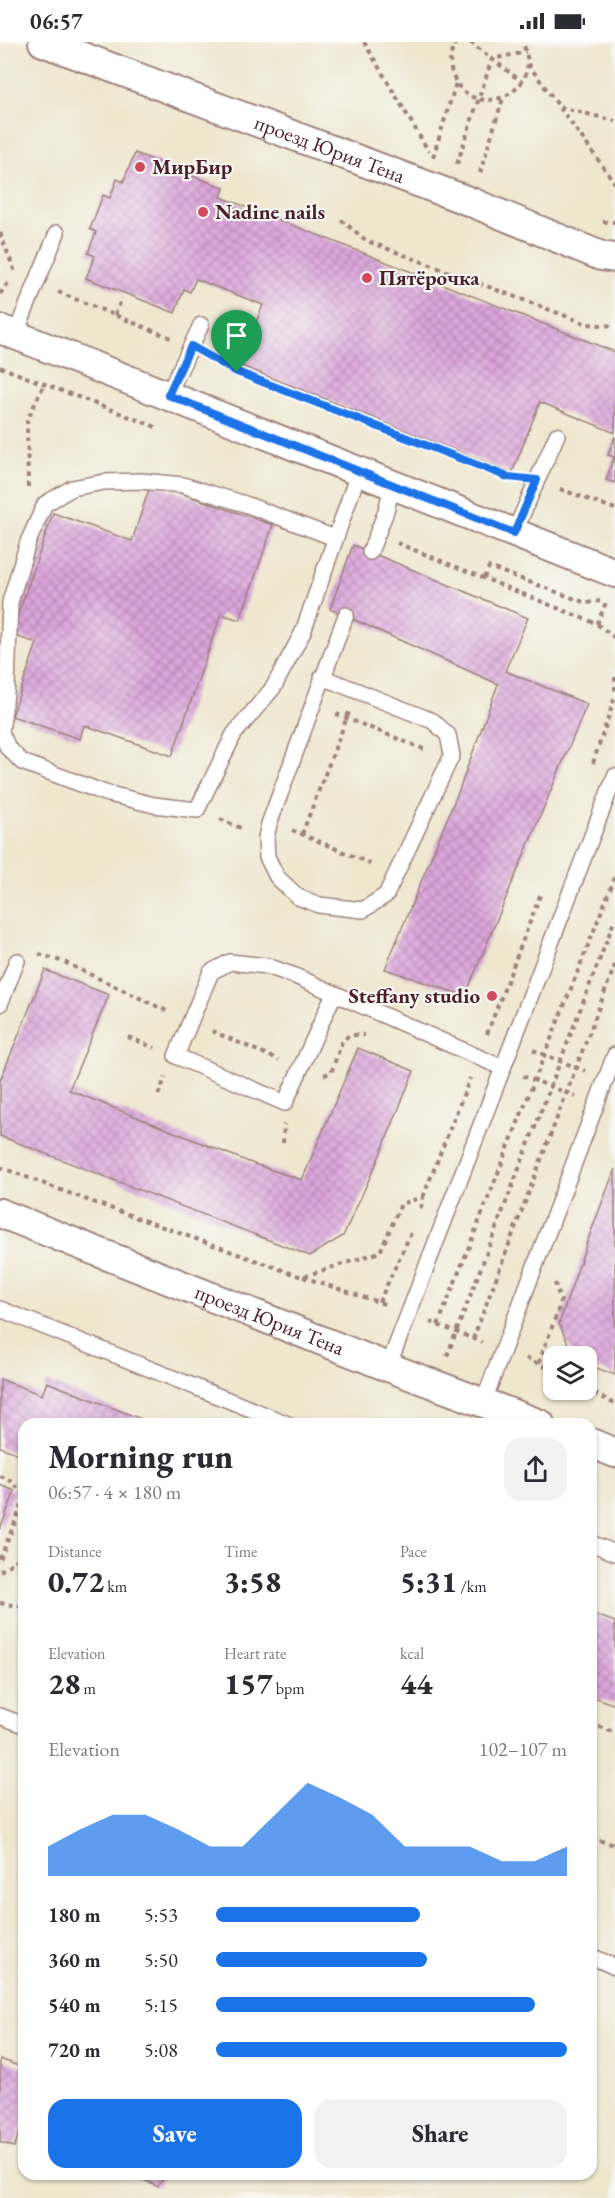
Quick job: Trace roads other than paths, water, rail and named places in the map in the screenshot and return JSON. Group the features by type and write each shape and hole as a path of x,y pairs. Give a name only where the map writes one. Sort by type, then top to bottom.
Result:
{"street":[{"name":"проезд Юрия Тена","path":"43,42 460,198 601,256 615,258"},
{"path":"7,332 615,573"},
{"name":"проезд Юрия Тена","path":"0,1213 388,1367 524,1418"},
{"path":"597,1446 615,1453"}],"lane":[{"path":"7,332 36,283 57,233"},
{"path":"168,395 201,324"},
{"path":"514,533 557,435"},
{"path":"335,538 245,504 193,488 141,481 104,482 72,488 45,504 28,542 10,602 8,686 1,732 8,748 22,762 105,793 154,805 197,810 234,734 273,688 303,632 359,471"},
{"path":"370,552 385,514 393,484"},
{"path":"322,677 433,720 448,735 452,755 404,868 386,896 363,910 319,905 298,897 277,877 267,857 266,838 270,821 322,677 346,615"},
{"path":"388,1367 615,776"},
{"path":"0,1004 17,961"},
{"path":"334,994 285,1103 176,1056 212,972 231,962 267,966 334,994 503,1068"},
{"path":"483,1403 596,1104 610,1081 615,1055"},
{"path":"0,1310 273,1418"},
{"path":"597,1546 615,1553"},
{"path":"0,1716 18,1723"},
{"path":"597,1958 615,1966"}],"place":[{"name":"МирБир","path":"140,167"},
{"name":"Nadine nails","path":"203,212"},
{"name":"Пятёрочка","path":"367,278"},
{"name":"Steffany studio","path":"492,996"}]}
